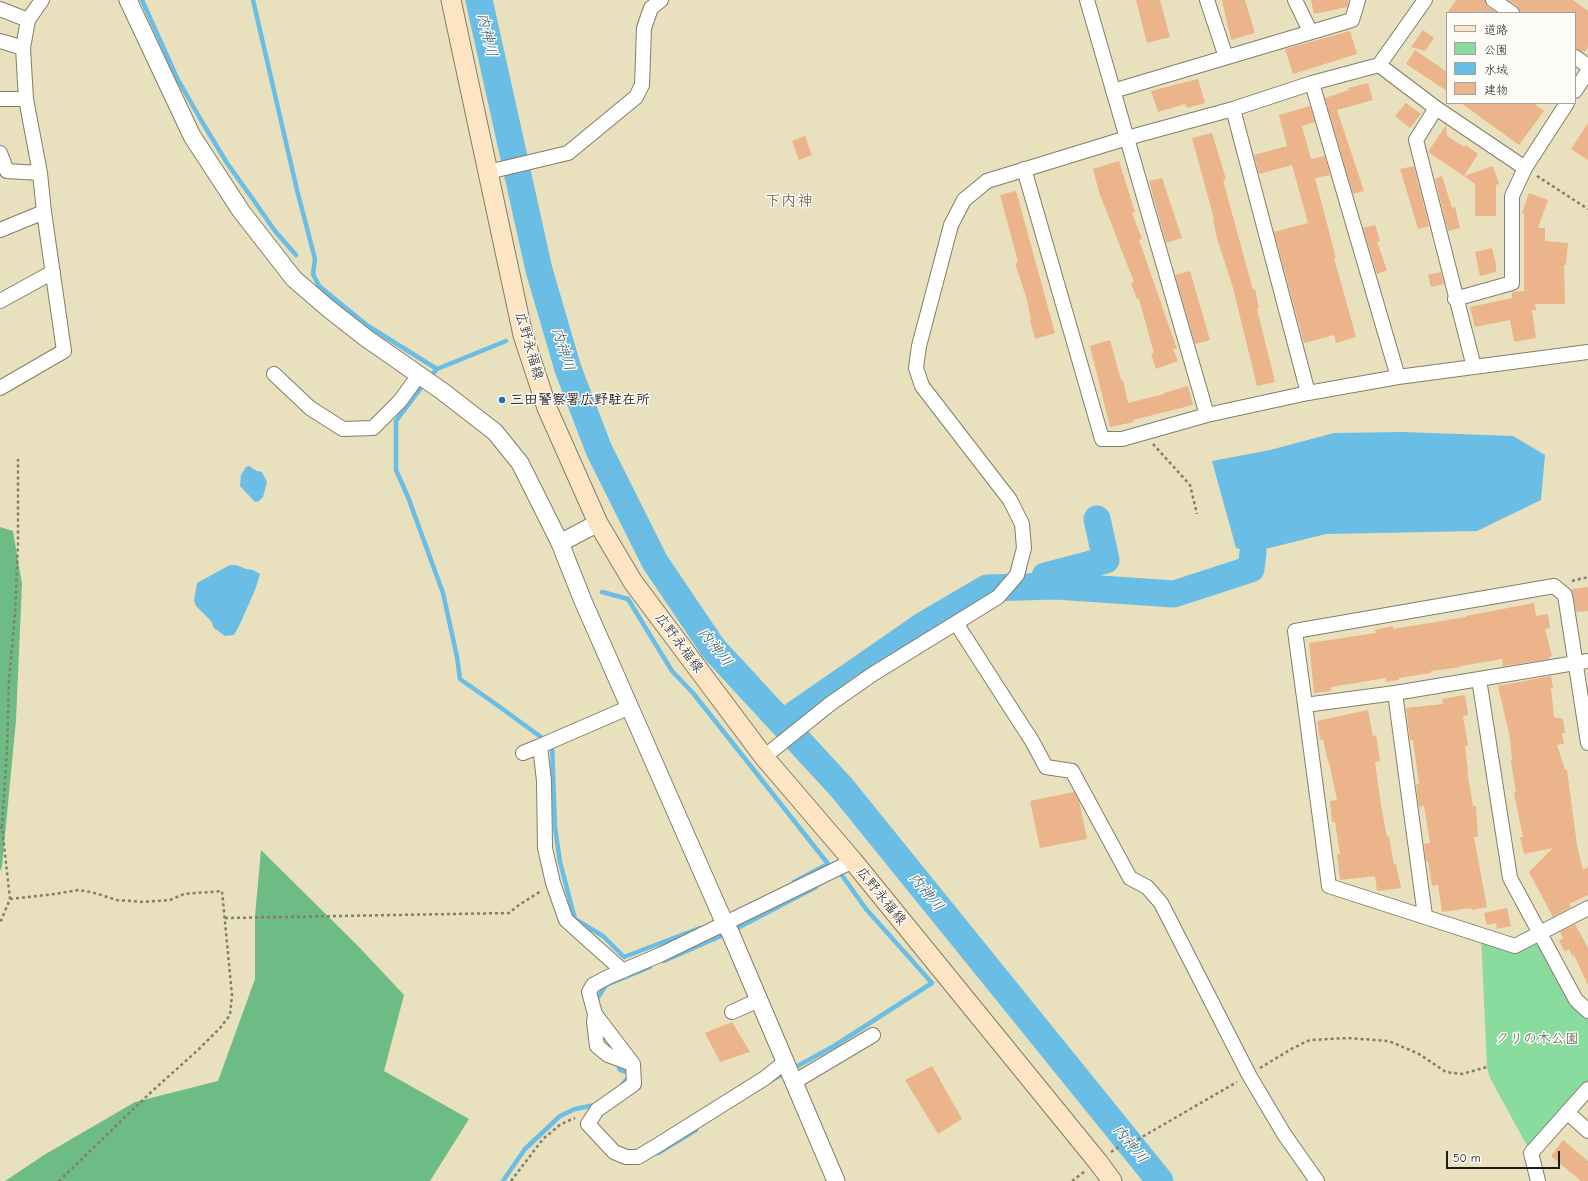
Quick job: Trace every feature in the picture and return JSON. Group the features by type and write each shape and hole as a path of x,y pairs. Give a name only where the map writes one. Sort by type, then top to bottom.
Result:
{"main road":[{"name":"広野永福線","path":"451,0 524,335 547,408 598,523 633,582 853,862 1112,1181"}],"street":[{"path":"0,388 64,351 44,212 40,173 26,98 23,48 28,20 42,0"},
{"path":"128,0 192,136 240,211 294,279 366,338 442,391 495,432 520,463 560,543 630,707 725,924 730,932 836,1181"},
{"path":"488,172 568,153 636,97 642,85 644,28 651,8 660,0"},
{"path":"1087,0 1207,415"},
{"path":"1207,0 1226,57"},
{"path":"1295,0 1310,31"},
{"path":"1346,0 1352,20"},
{"path":"1352,20 1358,0"},
{"path":"769,754 830,704 873,674 998,597 1017,575 1024,548 1022,524 1010,500 922,386 916,368 919,346 951,225 964,200 986,181 1127,138 1233,109 1312,82 1379,65 1425,0"},
{"path":"1493,0 1511,12"},
{"path":"0,9 28,20"},
{"path":"1113,91 1310,31 1352,20"},
{"path":"0,41 23,48"},
{"path":"1576,58 1588,66"},
{"path":"1379,65 1436,108 1525,168"},
{"path":"1576,89 1588,71"},
{"path":"1312,82 1398,377"},
{"path":"0,99 26,98"},
{"path":"1455,299 1512,283 1512,196 1525,168 1566,104"},
{"path":"1436,108 1416,140 1455,299 1474,367"},
{"path":"1233,109 1308,393"},
{"path":"0,153 7,171 40,173"},
{"path":"1024,169 1102,439 1122,439 1207,415 1308,393 1398,377 1588,352"},
{"path":"0,230 44,212"},
{"path":"0,302 53,272"},
{"path":"274,374 310,408 343,429 373,428 400,401 420,375"},
{"path":"560,543 598,523"},
{"path":"1588,743 1582,663 1564,596 1554,586 1295,631 1329,886 1515,946 1588,908"},
{"path":"956,623 1046,767 1072,771 1130,878 1146,887 1161,903 1249,1075 1284,1134 1316,1181"},
{"path":"1305,705 1395,693 1582,663"},
{"path":"1479,679 1510,878 1576,1000 1588,1011"},
{"path":"1395,693 1425,916"},
{"path":"523,753 630,707"},
{"path":"540,746 544,781 545,848 553,883 566,920 623,971"},
{"path":"785,1062 765,1078 638,1157 626,1157 614,1152 588,1124 597,1110 634,1084 633,1064 595,1014 589,992 593,985 725,924 853,862"},
{"path":"732,1012 759,1000"},
{"path":"794,1082 874,1034"},
{"path":"1538,1181 1532,1153 1588,1089"},
{"path":"1567,1112 1588,1131"}],"path":[{"path":"1525,168 1588,209"},
{"path":"1143,433 1190,485 1197,514"},
{"path":"0,923 10,899 1,827 7,751 9,680 18,544 18,459"},
{"path":"225,918 509,913 553,883"},
{"path":"10,899 78,890 91,892 116,900 142,902 170,900 184,894 222,891 232,995 230,1015 220,1028 199,1049 149,1094 59,1181"},
{"path":"1072,1181 1122,1145 1130,1144 1293,1048 1310,1040 1348,1038 1388,1041 1419,1054 1446,1072 1462,1074 1487,1067"},
{"path":"511,1181 543,1139 561,1124 580,1116 588,1124"}],"green space":[{"path":"0,527 13,531 22,584 16,720 2,866 0,871"},
{"path":"261,850 359,947 404,995 384,1071 469,1119 430,1181 5,1181 44,1155 135,1102 218,1081 255,979 255,916"},
{"name":"クリの木公園","path":"1540,933 1588,1011 1588,1089 1531,1153 1490,1078 1487,1067 1481,935 1515,946"}],"water":[{"path":"1403,432 1513,436 1545,455 1541,500 1477,531 1326,534 1253,552 1236,548 1212,461 1270,450 1334,433"},
{"path":"249,466 262,472 267,482 263,497 259,501 255,502 240,486 241,475 246,467"},
{"path":"230,565 236,565 253,570 260,574 255,590 234,635 225,636 214,628 211,621 196,606 194,600 197,583"}],"building":[{"path":"1136,0 1160,0 1170,37 1147,43"},
{"path":"1222,0 1245,0 1255,33 1231,40"},
{"path":"1311,0 1349,0 1347,7 1314,14"},
{"path":"1456,0 1485,0 1488,7 1496,12 1448,12"},
{"path":"1508,0 1573,0 1588,11 1588,47 1584,53 1576,49 1576,12 1520,12 1517,6"},
{"path":"1423,30 1434,38 1425,51 1411,47"},
{"path":"1350,31 1357,54 1293,74 1285,49"},
{"path":"1415,50 1446,71 1446,90 1406,64"},
{"path":"1198,79 1205,103 1187,108 1185,104 1158,112 1151,91"},
{"path":"1368,83 1373,100 1337,110 1364,191 1353,194 1325,98 1349,90 1348,88"},
{"path":"1406,103 1421,114 1410,128 1395,116"},
{"path":"1462,104 1534,104 1544,111 1519,145"},
{"path":"1310,106 1315,122 1302,126 1311,159 1325,156 1330,175 1315,178 1336,258 1334,258 1356,337 1336,343 1334,335 1304,343 1274,232 1308,223 1292,165 1259,174 1254,155 1287,146 1279,115"},
{"path":"1588,123 1588,160 1571,149"},
{"path":"1446,125 1447,136 1464,147 1466,145 1478,154 1464,176 1428,152"},
{"path":"1212,133 1226,179 1223,180 1253,290 1255,289 1259,308 1257,309 1275,382 1257,386 1233,288 1217,238 1214,219 1192,138"},
{"path":"805,136 812,155 799,160 792,141"},
{"path":"1119,161 1135,212 1132,213 1142,239 1139,240 1177,349 1173,349 1178,361 1156,369 1151,354 1154,353 1139,299 1137,299 1131,283 1134,282 1099,192 1093,169"},
{"path":"1414,166 1429,226 1418,229 1400,169"},
{"path":"1493,166 1499,184 1496,185 1496,216 1475,216 1475,184 1464,176"},
{"path":"1442,176 1452,208 1455,207 1460,228 1448,231 1435,179"},
{"path":"1162,178 1182,238 1166,243 1149,181"},
{"path":"1016,191 1055,333 1035,339 1027,300 1015,263 1018,262 1000,195"},
{"path":"1529,193 1548,200 1538,228 1545,228 1545,241 1568,243 1566,265 1564,265 1565,304 1535,304 1536,310 1532,310 1536,338 1514,342 1510,320 1475,327 1470,307 1512,298 1512,292 1524,291 1524,214 1522,213"},
{"path":"1375,225 1380,241 1377,242 1387,270 1377,274 1363,228"},
{"path":"1492,248 1496,264 1496,272 1480,276 1475,252"},
{"path":"1190,271 1210,340 1195,344 1175,275"},
{"path":"1441,272 1444,284 1431,287 1428,275"},
{"path":"1110,340 1121,380 1123,380 1128,403 1188,386 1193,405 1133,420 1134,422 1110,427 1090,346"},
{"path":"1588,587 1588,611 1576,612 1572,589"},
{"path":"1534,603 1536,616 1548,614 1550,628 1545,629 1552,656 1549,657 1550,659 1503,666 1502,659 1431,671 1431,673 1399,678 1399,680 1386,682 1386,678 1331,687 1331,691 1314,693 1309,643 1376,633 1375,630 1393,626 1393,629 1466,617"},
{"path":"1551,676 1554,717 1563,719 1565,733 1562,733 1564,744 1557,745 1565,770 1567,770 1577,845 1583,870 1588,867 1588,895 1569,904 1571,907 1553,917 1529,872 1553,848 1524,854 1520,837 1523,837 1514,793 1516,792 1511,761 1510,738 1498,686"},
{"path":"1465,695 1468,715 1463,716 1468,745 1465,746 1467,771 1473,806 1476,806 1478,837 1474,837 1487,907 1472,910 1471,908 1442,912 1438,885 1432,886 1428,861 1426,861 1424,844 1430,843 1424,806 1419,807 1416,784 1419,784 1413,740 1410,740 1406,708 1443,704 1442,699"},
{"path":"1368,710 1373,736 1376,735 1380,761 1375,762 1381,805 1387,837 1389,836 1394,865 1396,864 1401,888 1377,891 1375,876 1340,880 1337,854 1340,854 1335,822 1332,822 1330,801 1337,800 1323,739 1320,740 1317,721"},
{"path":"1074,792 1079,801 1087,839 1040,848 1030,801"},
{"path":"1507,908 1511,926 1497,929 1496,923 1487,925 1484,913"},
{"path":"1575,924 1588,948 1588,985 1574,955 1572,956 1569,949 1565,952 1559,941 1563,938 1560,932"},
{"path":"732,1022 750,1052 720,1062 705,1033"},
{"path":"932,1066 962,1119 938,1134 905,1080"},
{"path":"1563,1140 1588,1161 1588,1181 1581,1181 1551,1156"}],"waterway":[{"path":"142,0 177,78 201,120 227,163 275,231 296,255"},
{"path":"253,0 297,190 315,259 313,274 319,286 368,326 437,369"},
{"name":"内神川","path":"479,0 539,270 568,369 599,450 655,562 713,648 842,788 1160,1181"},
{"path":"429,378 437,369 506,341"},
{"path":"424,384 396,421 396,470 408,497 443,593 457,657 460,679 552,745 555,827 560,862 575,919 603,936 624,957 700,928"},
{"path":"1043,583 1045,576 1106,560 1097,519"},
{"path":"782,723 922,626 987,588 1056,586 1174,594 1251,569 1253,552"},
{"path":"602,592 628,599 672,671 693,693 829,865"},
{"path":"794,882 828,864"},
{"path":"772,1080 834,1046 932,983 866,909 841,874 837,871"},
{"path":"664,961 730,932 816,887"},
{"path":"597,1003 597,999 606,985 650,967"},
{"path":"617,1062 620,1070 631,1074 622,1085"},
{"path":"503,1181 525,1149 560,1116 575,1109 595,1105"},
{"path":"658,1153 696,1130"}],"place":[{"name":"三田警察署広野駐在所","path":"502,400"}],"district":[{"name":"下内神","path":"789,201"}]}
